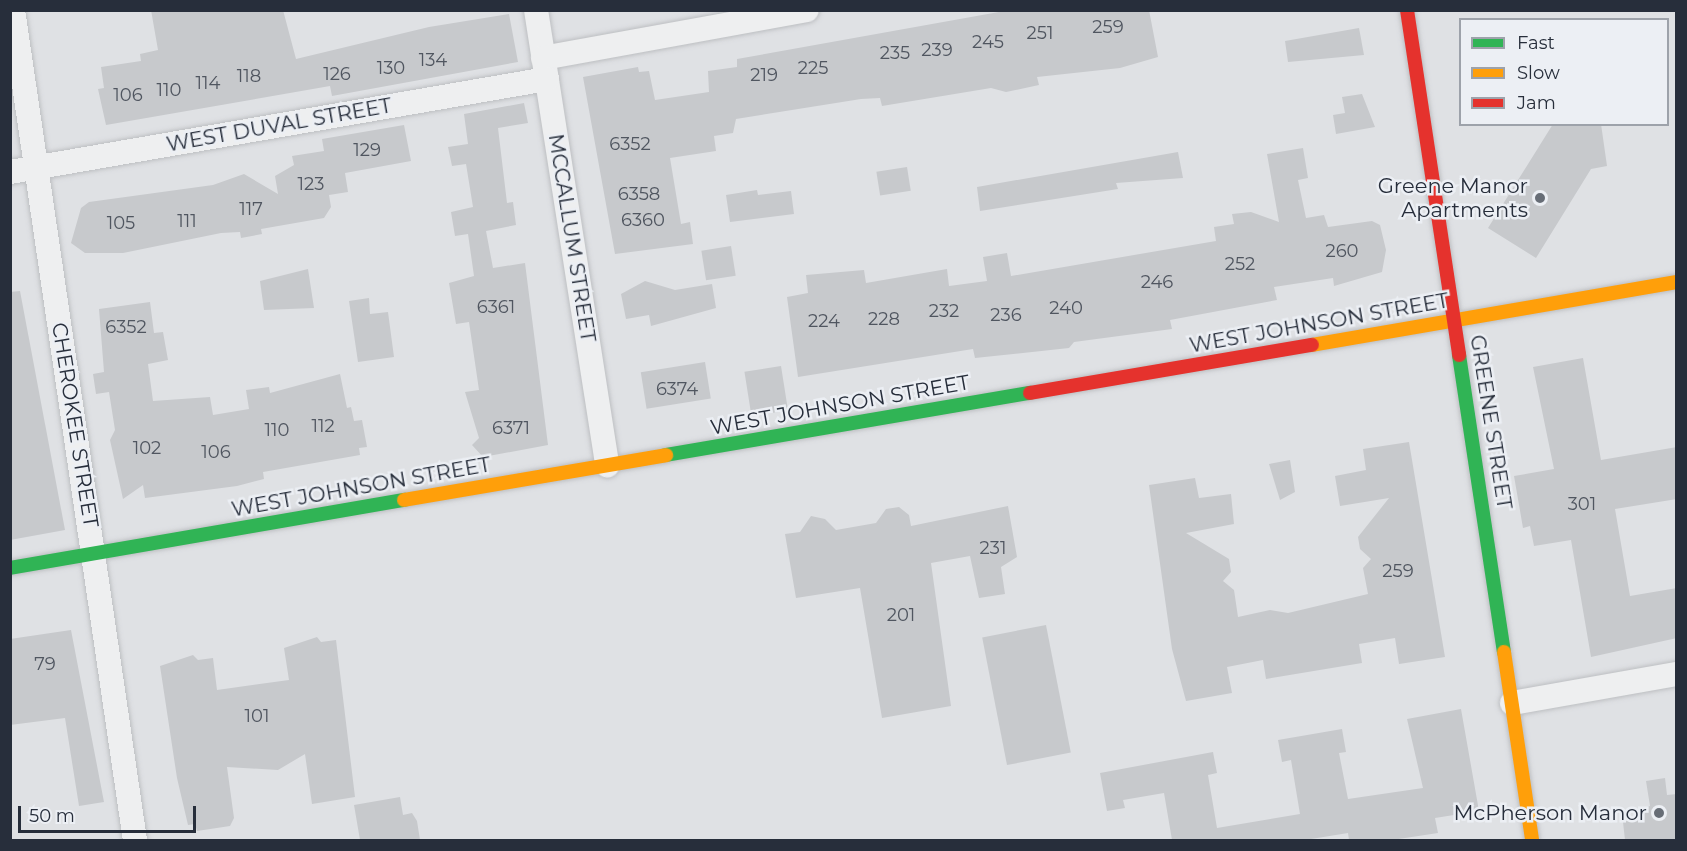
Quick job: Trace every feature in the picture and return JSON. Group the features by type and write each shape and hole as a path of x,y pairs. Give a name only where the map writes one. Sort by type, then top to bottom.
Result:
{"street":[{"name":"CHEROKEE STREET","path":"13,10 135,840"},
{"name":"MCCALLUM STREET","path":"536,10 607,465"},
{"name":"WEST DUVAL STREET","path":"10,172 545,68 780,13 807,10"},
{"name":"GREENE STREET","path":"1407,10 1532,840"},
{"name":"WEST JOHNSON STREET","path":"10,568 1677,282"},
{"path":"1512,703 1677,674"}],"building":[{"path":"151,10 283,10 296,59 429,27 509,14 518,62 332,96 330,86 106,125 98,89 104,88 101,67 141,61 140,54 158,50"},
{"path":"1010,10 1149,10 1158,57 1120,68 1037,77 1039,85 1006,92 991,88 882,106 880,98 861,99 736,119 733,133 714,136 716,151 670,158 681,224 690,222 693,244 615,254 583,77 638,67 639,72 649,71 655,100 709,92 708,71 737,67 737,59"},
{"path":"1359,28 1364,55 1288,62 1285,41"},
{"path":"1362,94 1375,127 1336,134 1333,115 1345,113 1342,97"},
{"path":"524,103 528,123 498,128 507,203 513,202 516,225 486,231 493,268 525,263 548,445 483,457 472,445 479,438 465,392 479,390 469,322 456,324 449,283 474,276 468,234 455,236 451,212 473,207 466,164 452,166 448,147 468,144 464,114"},
{"path":"404,125 411,161 345,173 348,192 329,195 331,207 324,218 261,229 262,234 241,238 240,232 221,233 123,253 85,253 71,243 81,208 89,202 213,185 244,174 278,194 275,176 294,165 292,156 324,151 322,139"},
{"name":"Greene Manor Apartments","path":"1552,126 1601,126 1607,166 1591,169 1536,258 1488,228"},
{"path":"1303,148 1308,178 1298,180 1306,218 1324,215 1328,227 1372,221 1380,225 1386,250 1382,272 1334,286 1333,278 1274,287 1277,300 1170,320 1172,329 1074,342 1069,348 975,358 973,349 798,377 787,297 808,293 806,275 864,270 866,283 947,269 949,286 987,281 983,257 1007,253 1011,276 1216,241 1214,227 1234,224 1232,214 1251,212 1279,222 1267,154"},
{"path":"1178,152 1183,178 1116,183 1118,189 980,211 977,187"},
{"path":"907,167 911,191 880,196 876,172"},
{"path":"757,190 758,195 791,191 794,214 730,222 726,195"},
{"path":"731,246 736,276 706,280 701,251"},
{"path":"308,269 314,308 264,310 260,281"},
{"path":"645,281 675,290 712,284 716,308 651,326 649,315 626,319 621,294"},
{"path":"20,291 65,530 10,540 10,292"},
{"path":"369,298 370,314 388,312 394,357 358,362 349,301"},
{"path":"150,302 154,333 163,332 168,360 148,364 153,401 210,397 213,415 249,409 246,390 269,387 270,393 340,374 347,408 351,407 354,421 362,420 367,447 359,448 360,455 263,472 264,479 237,486 145,498 143,485 123,499 110,440 115,430 109,392 96,394 93,374 104,372 99,309"},
{"path":"1583,358 1601,460 1677,447 1677,499 1615,509 1630,596 1677,588 1677,638 1591,657 1571,540 1534,546 1530,526 1523,528 1514,476 1554,469 1533,367"},
{"path":"705,362 711,399 647,409 641,372"},
{"path":"781,366 788,410 751,416 744,372"},
{"path":"1409,442 1445,657 1399,664 1395,638 1359,644 1362,663 1266,679 1263,660 1227,667 1232,693 1186,701 1172,649 1149,485 1195,478 1199,498 1231,494 1234,524 1186,533 1229,559 1231,572 1223,581 1234,590 1238,617 1270,610 1288,613 1368,594 1363,568 1371,559 1360,549 1358,537 1389,498 1340,506 1335,476 1366,470 1363,449"},
{"path":"1290,460 1295,492 1280,500 1269,464"},
{"path":"1008,506 1017,557 1001,567 1005,594 979,598 970,556 931,563 951,706 882,718 860,588 796,598 785,534 800,532 811,516 825,519 836,530 876,523 886,509 899,507 909,515 911,526"},
{"path":"1046,625 1071,753 1007,765 982,637"},
{"path":"71,630 104,802 79,806 65,718 10,725 10,639"},
{"path":"317,637 321,642 336,640 355,797 312,804 305,754 278,770 227,767 234,818 230,826 197,831 195,824 188,825 177,778 160,666 193,655 198,660 213,658 217,690 289,680 284,648"},
{"path":"1461,709 1479,811 1435,818 1438,833 1392,840 1349,840 1348,833 1305,840 1172,840 1164,793 1123,800 1125,808 1107,811 1100,773 1213,752 1217,773 1208,775 1217,828 1300,814 1291,760 1282,762 1278,740 1342,729 1346,752 1339,753 1348,799 1423,788 1407,719"},
{"name":"McPherson Manor","path":"1665,778 1667,795 1677,794 1677,840 1625,840 1623,822 1643,817 1641,809 1650,806 1646,781"},
{"path":"400,797 403,815 412,813 417,821 420,840 360,840 354,805"}],"traffic: fast":[{"path":"1459,355 1504,652"},
{"path":"666,455 1030,393"},
{"path":"10,568 404,500"}],"traffic: slow":[{"path":"1312,345 1676,282"},
{"path":"404,500 666,455"},
{"path":"1504,652 1532,840"}],"traffic: jam":[{"path":"1407,10 1459,355"},
{"path":"1030,393 1312,345"}],"place":[{"name":"Greene Manor Apartments","path":"1540,198"},
{"name":"McPherson Manor","path":"1659,813"}]}
